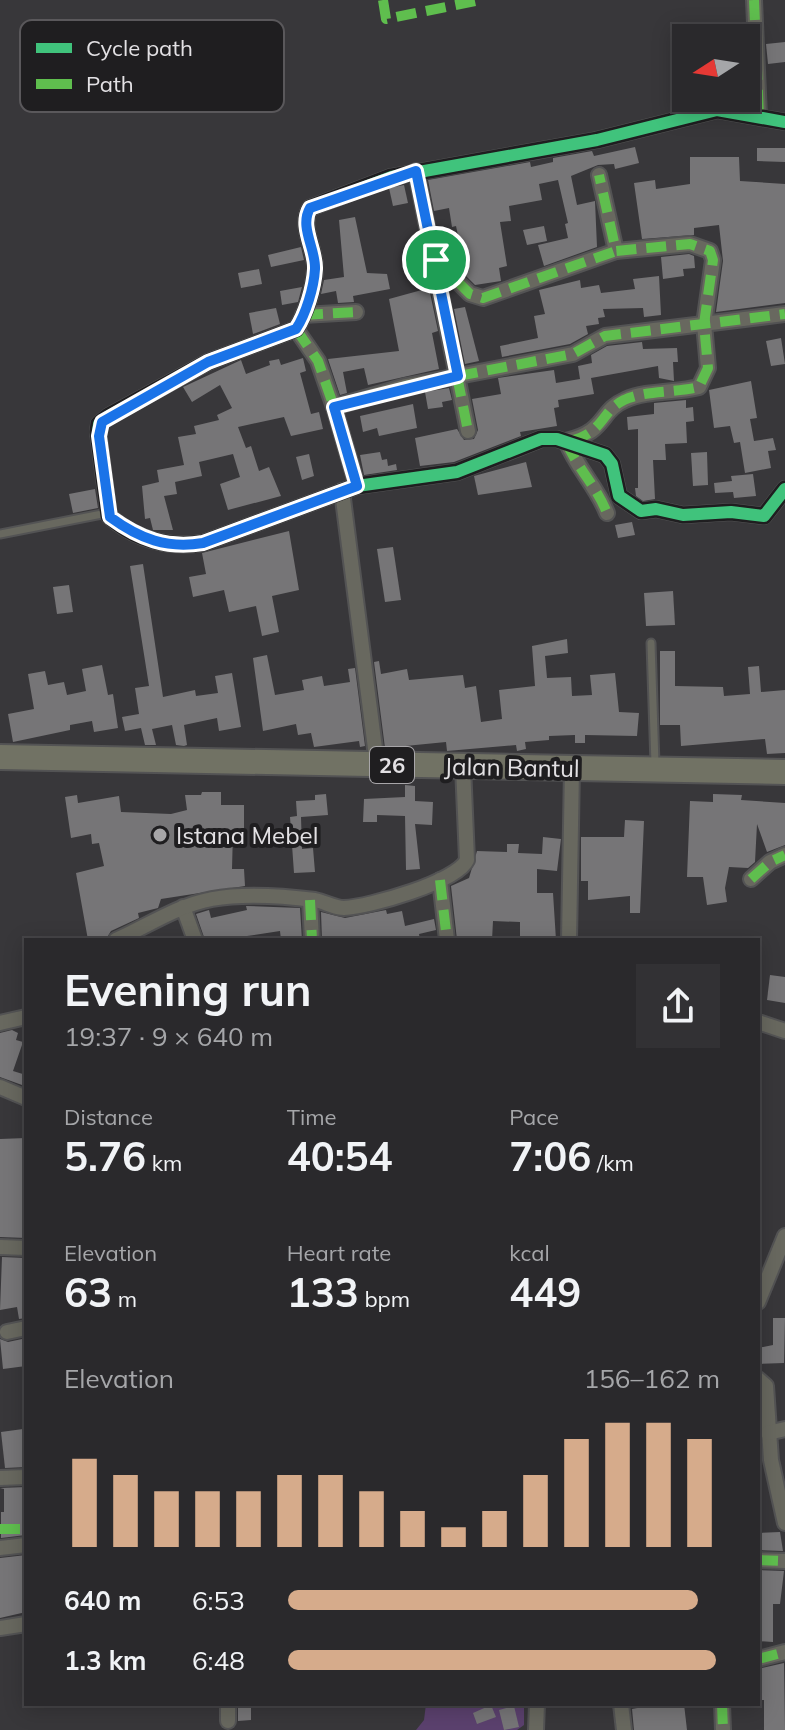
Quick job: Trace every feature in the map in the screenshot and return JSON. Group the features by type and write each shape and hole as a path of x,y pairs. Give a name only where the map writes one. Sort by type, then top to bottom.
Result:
{"main road":[{"name":"Jalan Bantul","path":"0,757 463,766 572,775 656,770 785,772"}],"street":[{"path":"754,0 759,116"},
{"path":"357,486 321,368 300,322 315,268 307,230 306,214 310,208 416,171 597,140 717,110 785,122"},
{"path":"416,171 468,431"},
{"path":"599,175 616,251"},
{"path":"436,260 470,294 483,298 616,251 683,244 707,247 713,260 704,324 708,368 699,387 628,398 616,405 599,427 582,438 566,441"},
{"path":"356,312 300,322 208,362 102,422 98,432 107,513 156,544 179,547 203,543 357,486 457,472 528,442 549,438 566,441 607,457 619,496 641,511 764,516 785,489"},
{"path":"334,407 458,376 573,354 605,336 785,314"},
{"path":"566,441 577,467 602,499 607,513"},
{"path":"342,491 377,764"},
{"path":"120,938 183,907 241,897 310,900 346,908 395,897 440,880 461,869 467,860 463,766"},
{"path":"569,938 572,775"},
{"path":"751,879 770,862 785,855"},
{"path":"440,880 447,938"},
{"path":"310,900 312,938"},
{"path":"183,907 194,938"},
{"path":"0,1023 24,1017"},
{"path":"760,1023 785,1031"},
{"path":"0,1087 24,1097"},
{"path":"760,1297 785,1236"},
{"path":"0,1247 24,1248"},
{"path":"7,1332 24,1328"},
{"path":"760,1381 766,1386 768,1433 785,1523"},
{"path":"768,1433 785,1429"},
{"path":"0,1478 24,1477"},
{"path":"0,1548 24,1545"},
{"path":"760,1560 785,1561"},
{"path":"0,1628 24,1624"},
{"path":"760,1658 785,1652"},
{"path":"228,1706 228,1721"},
{"path":"536,1730 537,1706"},
{"path":"621,1706 624,1730"},
{"path":"722,1706 723,1730"}],"lane":[{"path":"0,534 107,513"},
{"path":"651,643 656,770"}],"shaded area":[{"path":"426,1706 524,1706 524,1725 517,1730 416,1730 424,1720"}],"building":[{"path":"785,42 785,62 768,64 766,44"},
{"path":"635,147 639,163 615,169 614,164 598,165 571,176 577,205 595,201 597,247 544,266 538,245 568,238 565,224 568,223 558,180 539,184 542,200 509,206 511,221 500,222 507,266 499,268 501,281 475,285 457,267 456,260 463,259 456,226 452,227 449,208 434,211 428,180 530,162 531,167 553,162 553,158 592,151 594,156"},
{"path":"757,148 785,148 785,162 757,161"},
{"path":"690,157 739,157 740,181 785,184 785,303 716,312 723,261 719,225 694,228 694,235 642,239 634,183 655,180 656,189 690,184"},
{"path":"404,185 408,203 393,206 389,188"},
{"path":"355,217 367,273 387,274 390,289 353,296 354,302 338,303 336,291 321,294 324,280 344,277 339,220"},
{"path":"544,226 547,241 527,245 523,230"},
{"path":"301,247 304,260 271,267 268,255"},
{"path":"694,256 695,268 683,269 684,276 663,279 661,257"},
{"path":"259,269 262,284 241,288 238,273"},
{"path":"659,276 661,315 644,317 643,308 603,309 605,317 598,318 599,324 586,326 588,334 570,344 502,357 500,346 538,338 534,316 545,314 539,290 580,280 581,288 599,285 601,293 635,289 633,279"},
{"path":"302,287 298,302 282,305 280,291"},
{"path":"429,288 438,331 432,333 439,369 368,385 364,368 343,372 347,393 340,395 328,359 399,351 389,299"},
{"path":"465,307 479,361 465,364 454,309"},
{"path":"276,308 280,324 253,334 249,313"},
{"path":"781,338 785,364 771,366 766,341"},
{"path":"642,342 643,349 677,348 678,362 673,362 674,381 659,378 658,366 591,378 594,394 558,400 559,407 554,408 557,426 520,432 521,436 454,462 420,466 415,438 457,429 464,440 474,439 478,430 472,399 501,394 498,378 554,370 556,383 580,379 578,366 592,363 591,355 607,346"},
{"path":"303,358 306,371 300,373 311,414 319,412 323,429 291,436 284,417 238,427 246,448 251,446 259,471 269,467 281,496 228,510 220,484 240,477 233,454 199,462 202,476 175,482 177,494 164,496 173,530 153,530 150,518 145,519 142,486 159,482 157,470 184,465 178,437 196,434 194,426 219,420 217,415 232,408 220,385 192,402 183,387 241,360 246,374 270,365 269,361 279,359 281,365"},
{"path":"751,381 757,418 750,419 754,441 773,438 776,450 768,451 771,468 745,473 740,442 734,443 730,426 714,428 709,390"},
{"path":"449,388 452,400 442,402 443,407 428,409 425,392"},
{"path":"686,400 686,408 693,407 694,421 686,422 687,443 665,444 666,460 653,460 655,499 643,501 636,496 635,488 638,488 638,429 628,430 627,417 654,414 654,403"},
{"path":"413,404 417,428 379,436 377,428 363,432 360,416"},
{"path":"380,452 382,460 387,459 388,466 396,464 397,470 364,475 360,455"},
{"path":"707,452 708,485 693,486 691,453"},
{"path":"309,454 314,476 302,480 296,457"},
{"path":"526,462 532,487 478,495 474,476"},
{"path":"753,474 756,496 734,498 733,492 715,493 714,483 732,481 731,476"},
{"path":"95,489 98,508 73,513 69,494"},
{"path":"632,522 635,535 618,538 615,525"},
{"path":"289,531 299,590 272,596 279,632 262,636 256,606 229,612 224,590 193,597 189,577 206,574 202,553"},
{"path":"393,547 401,600 385,602 377,549"},
{"path":"143,564 163,697 195,690 196,696 218,693 215,676 232,673 241,727 219,731 217,718 184,725 187,745 184,746 176,745 172,725 152,729 156,745 145,745 141,728 125,731 122,717 139,714 135,688 149,686 130,566"},
{"path":"69,585 73,612 57,614 53,587"},
{"path":"673,591 675,625 646,626 644,593"},
{"path":"567,639 568,653 545,656 547,678 571,677 572,696 592,695 590,675 615,673 619,712 639,713 637,736 585,735 585,743 575,743 575,735 549,736 549,740 525,742 526,749 517,751 516,745 447,751 446,742 385,748 374,662 379,661 381,674 407,669 409,680 463,675 465,688 476,686 481,722 502,719 499,690 535,686 532,646"},
{"path":"660,651 675,651 675,686 723,687 724,696 750,694 748,667 759,666 761,692 785,690 785,753 767,754 765,739 681,746 680,725 660,725"},
{"path":"267,655 275,695 304,690 302,680 322,676 324,686 350,682 348,669 355,668 365,746 360,747 359,741 314,747 311,733 298,735 296,724 263,731 253,658"},
{"path":"102,665 108,695 113,694 118,728 94,732 92,721 70,725 70,730 13,742 8,714 34,709 28,674 45,671 48,685 64,682 67,695 86,691 82,669"},
{"path":"405,785 415,786 415,801 433,802 432,825 415,824 420,869 406,870 405,816 377,815 377,822 363,822 364,799 405,797"},
{"path":"202,792 221,792 221,805 244,805 244,831 233,831 232,869 244,869 245,886 161,899 158,908 138,913 139,918 111,931 107,938 88,938 76,873 104,866 99,843 92,844 91,834 71,838 65,797 77,795 78,803 119,796 121,812 171,814 187,810 185,795 201,795"},
{"path":"326,794 328,815 301,817 302,849 313,848 315,872 294,873 290,817 297,816 296,801 315,800 315,795"},
{"path":"713,794 742,795 741,800 785,803 785,845 767,852 757,824 755,862 748,868 729,867 725,888 727,902 707,905 703,877 687,877 690,801 713,802"},
{"path":"625,820 644,821 640,913 630,913 630,896 588,900 588,881 581,881 581,837 624,837"},
{"path":"543,837 561,839 557,871 537,869 537,893 553,893 556,938 520,938 520,922 493,921 492,938 457,938 451,886 469,878 477,851 507,852 507,844 519,844 518,853 542,854"},
{"path":"246,906 300,908 302,938 281,938 280,931 248,938 204,938 196,914 209,910 211,918 247,910"},
{"path":"386,910 387,914 402,911 405,926 434,919 436,930 419,934 420,938 322,938 321,912 345,918"},
{"path":"770,975 785,977 785,1003 767,1000"},
{"path":"12,1030 18,1033 16,1040 23,1042 13,1071 24,1074 22,1085 0,1077 0,1033"},
{"path":"24,1138 24,1238 0,1237 0,1139"},
{"path":"2,1257 24,1258 24,1318 19,1319 17,1307 0,1310"},
{"path":"773,1318 785,1318 784,1363 760,1364 760,1348 773,1345"},
{"path":"0,1339 8,1342 22,1339 24,1366 3,1369"},
{"path":"23,1429 24,1467 5,1468 1,1432"},
{"path":"24,1487 24,1535 1,1538 4,1489 0,1488"},
{"path":"780,1532 783,1551 760,1550 760,1533"},
{"path":"24,1555 24,1612 0,1618 0,1558"},
{"path":"760,1570 784,1571 780,1604 773,1604 773,1642 760,1641"},
{"path":"784,1663 785,1730 764,1730 760,1669"},
{"path":"238,1706 251,1706 251,1720 238,1721"},
{"path":"491,1706 496,1717 477,1724 473,1713"},
{"path":"514,1706 519,1727 504,1730 499,1710"},
{"path":"684,1706 687,1730 634,1730 632,1709"}],"marked path":[{"path":"383,0 386,19 481,0"},
{"path":"754,0 759,116"},
{"path":"416,171 468,431"},
{"path":"570,441 590,432 624,400 699,387 708,368 704,324 713,260 710,251 690,244 616,251 599,175"},
{"path":"436,260 470,294 483,298 616,251"},
{"path":"303,315 356,312"},
{"path":"357,486 334,407 406,386 573,354 605,336 785,314"},
{"path":"296,329 318,361 334,407"},
{"path":"566,441 607,513"},
{"path":"751,879 770,862 785,855"},
{"path":"440,880 447,938"},
{"path":"310,900 312,938"},
{"path":"0,1529 24,1529"},
{"path":"760,1560 785,1561"},
{"path":"760,1658 785,1652"},
{"path":"722,1706 723,1730"}],"cycle path":[{"path":"785,122 717,110 597,140 391,177 310,208 306,223 315,261 314,276 306,308 296,329 208,362 109,416 99,424 98,432 109,516 141,536 177,544 203,543 357,486 457,472 541,439 557,439 605,455 612,464 619,496 641,511 656,509 683,515 731,512 764,516 785,489"}],"place":[{"name":"Istana Mebel","path":"160,835"}],"route":[{"path":"416,171 436,260 458,376 406,386 334,407 357,486 203,543 179,547 156,544 109,516 99,424 208,362 296,329 303,315 315,268 307,230 306,214 310,208 391,177 416,171"}]}
